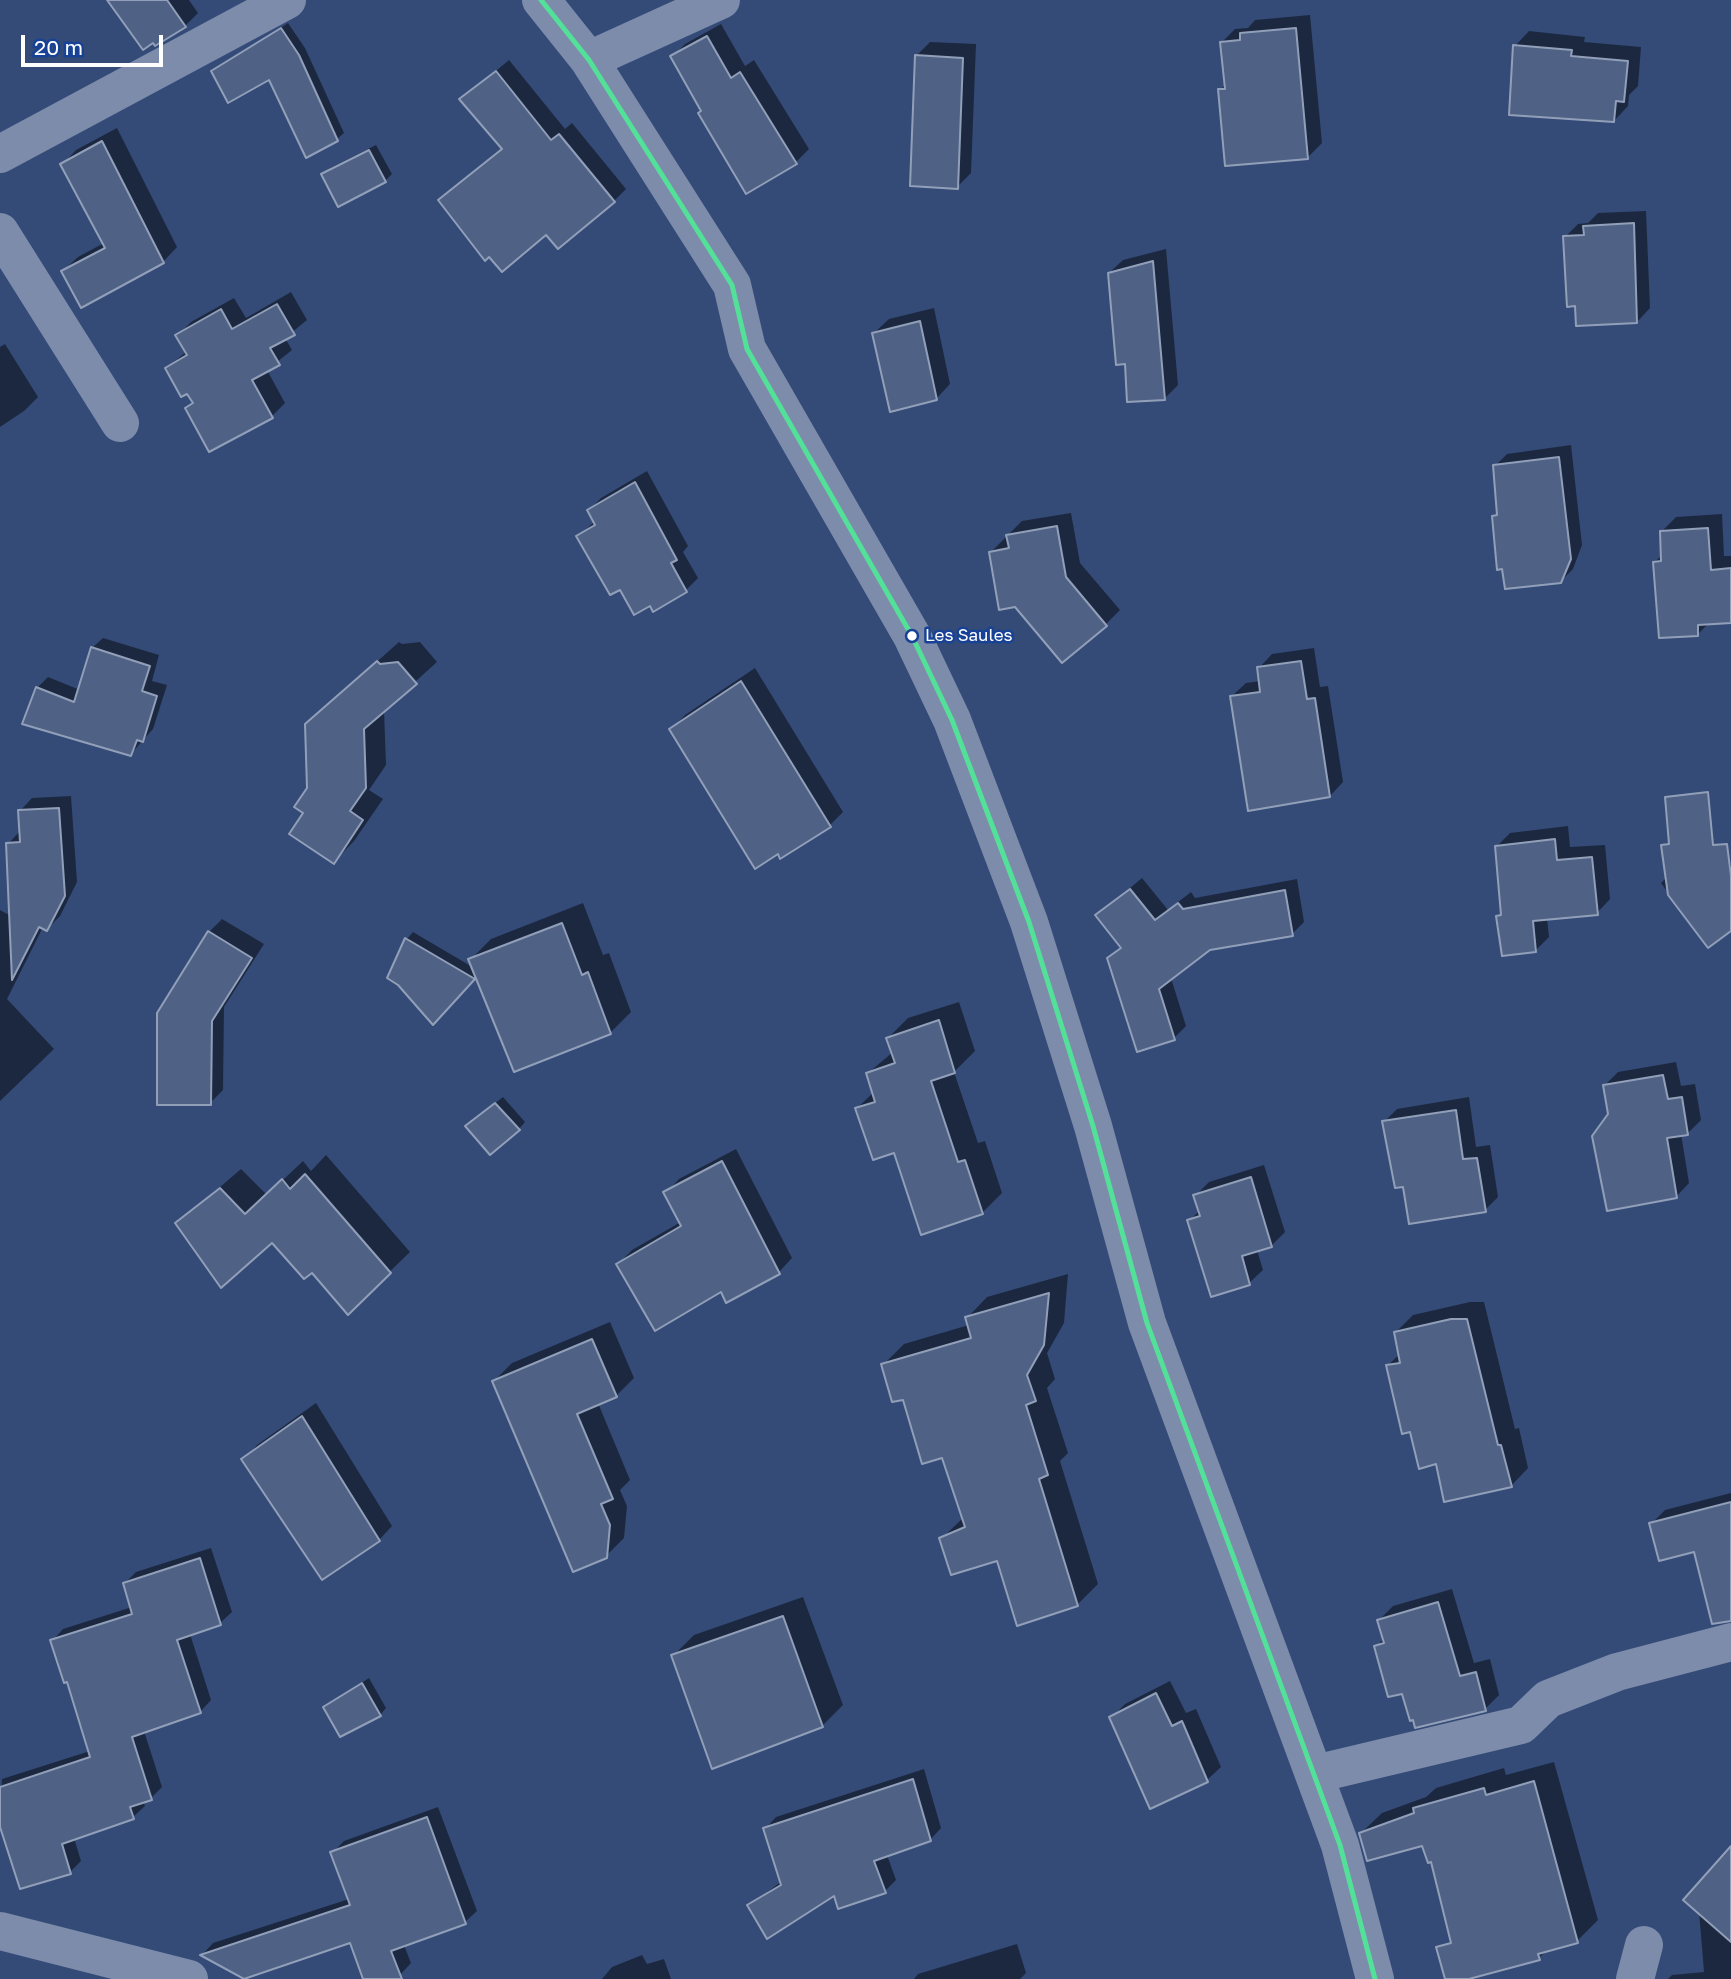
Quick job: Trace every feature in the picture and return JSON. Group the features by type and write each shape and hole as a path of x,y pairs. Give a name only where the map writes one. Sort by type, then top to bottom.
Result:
{"street":[{"path":"0,154 287,0"},
{"path":"541,0 589,60 732,285 747,349 912,636 951,720 1029,922 1093,1126 1147,1323 1340,1845 1375,1979"},
{"path":"589,60 721,0"},
{"path":"0,232 120,423"},
{"path":"1315,1774 1521,1725 1548,1699 1617,1672 1731,1642"},
{"path":"0,1931 189,1979"}],"building":[{"path":"107,0 167,0 186,27 155,46 153,43 143,50"},
{"path":"281,28 299,55 338,141 306,158 269,80 228,103 211,71"},
{"path":"1296,28 1308,159 1225,166 1218,89 1225,89 1220,42 1240,40 1240,33"},
{"path":"707,36 731,78 740,72 797,164 746,194 698,113 701,111 670,56"},
{"path":"1513,45 1572,50 1571,56 1628,61 1624,102 1616,101 1614,122 1509,115"},
{"path":"915,55 963,58 958,189 910,186"},
{"path":"496,71 551,140 559,134 615,202 558,249 546,235 502,272 489,257 485,261 438,200 502,149 459,99"},
{"path":"102,141 164,263 81,308 61,271 105,248 60,164"},
{"path":"369,150 386,182 338,207 321,174"},
{"path":"1634,223 1637,323 1576,326 1575,306 1567,307 1563,236 1584,235 1583,226"},
{"path":"1153,261 1165,400 1127,402 1125,364 1116,365 1108,273"},
{"path":"277,304 295,335 270,348 280,365 252,380 273,418 209,452 185,408 193,403 187,394 181,397 165,368 187,355 175,335 221,309 232,329"},
{"path":"920,321 937,400 890,412 872,333"},
{"path":"1559,457 1571,559 1561,583 1505,589 1502,569 1497,570 1492,516 1497,515 1493,465"},
{"path":"635,482 677,560 671,563 687,592 653,612 650,606 634,615 620,590 610,595 576,536 595,525 587,510"},
{"path":"1057,526 1066,577 1107,626 1062,663 1015,607 999,610 989,552 1009,548 1006,535"},
{"path":"1708,528 1711,570 1731,568 1731,623 1698,625 1698,636 1659,638 1653,562 1661,561 1660,531"},
{"path":"91,647 150,666 142,691 157,696 143,742 137,740 131,756 22,724 36,687 74,702"},
{"path":"377,661 380,664 398,662 417,684 364,729 366,788 350,811 363,820 334,864 289,834 303,813 294,807 307,788 305,724"},
{"path":"1301,661 1307,699 1315,698 1330,797 1248,811 1230,696 1260,692 1257,667"},
{"path":"741,681 831,827 780,859 778,854 755,869 669,729"},
{"path":"1708,792 1713,845 1727,844 1731,876 1731,931 1708,948 1668,895 1661,845 1669,844 1665,797"},
{"path":"59,808 65,896 47,931 39,927 12,980 6,843 20,842 18,810"},
{"path":"1555,839 1557,860 1592,857 1598,915 1533,921 1536,952 1502,956 1496,916 1501,915 1495,846"},
{"path":"1130,889 1155,920 1178,903 1183,909 1285,890 1293,936 1210,950 1159,989 1175,1040 1137,1052 1107,958 1121,948 1095,915"},
{"path":"562,923 582,975 588,972 611,1034 514,1072 468,959"},
{"path":"208,931 252,958 212,1021 211,1105 157,1105 157,1013"},
{"path":"405,938 475,979 433,1025 398,985 387,978"},
{"path":"939,1020 955,1073 931,1081 958,1162 965,1160 983,1214 921,1235 894,1153 873,1160 855,1108 875,1102 866,1073 895,1063 886,1038"},
{"path":"1663,1075 1668,1099 1682,1097 1688,1135 1667,1138 1677,1198 1607,1211 1592,1136 1608,1114 1603,1085"},
{"path":"495,1103 520,1130 490,1155 465,1126"},
{"path":"1456,1110 1463,1159 1477,1158 1486,1212 1409,1224 1403,1187 1395,1188 1382,1121"},
{"path":"722,1161 780,1274 726,1303 721,1292 655,1331 616,1264 681,1226 663,1192"},
{"path":"305,1174 391,1273 348,1315 312,1273 304,1279 272,1243 221,1288 175,1223 220,1188 245,1214 282,1179 290,1189"},
{"path":"1251,1177 1272,1247 1242,1256 1250,1285 1211,1297 1187,1220 1200,1216 1193,1195"},
{"path":"1049,1293 1044,1345 1027,1375 1036,1401 1026,1405 1048,1475 1039,1479 1078,1606 1017,1626 997,1561 951,1575 939,1538 965,1527 942,1458 922,1464 903,1400 892,1402 881,1364 971,1338 965,1317"},
{"path":"1451,1319 1467,1319 1498,1445 1501,1445 1512,1487 1444,1502 1436,1464 1419,1469 1410,1432 1402,1434 1386,1365 1400,1363 1394,1332"},
{"path":"592,1339 617,1397 577,1414 613,1499 601,1504 610,1525 607,1558 573,1572 492,1381"},
{"path":"302,1416 380,1541 322,1580 241,1459"},
{"path":"1731,1502 1731,1621 1712,1624 1694,1552 1659,1561 1649,1523"},
{"path":"200,1558 221,1625 177,1640 201,1713 132,1737 152,1800 130,1807 134,1819 62,1844 71,1874 20,1889 0,1827 0,1787 90,1757 67,1682 64,1683 50,1640 132,1614 123,1583"},
{"path":"1438,1602 1460,1676 1476,1672 1486,1711 1415,1728 1413,1720 1410,1721 1402,1694 1388,1697 1374,1646 1384,1643 1377,1620"},
{"path":"783,1616 823,1727 712,1769 671,1655"},
{"path":"362,1683 381,1716 340,1737 323,1707"},
{"path":"1156,1693 1172,1726 1182,1721 1208,1782 1150,1809 1109,1717"},
{"path":"913,1779 931,1841 874,1861 886,1893 838,1909 834,1896 767,1939 747,1905 781,1885 763,1828"},
{"path":"1534,1781 1578,1943 1538,1954 1540,1960 1469,1979 1445,1979 1436,1947 1451,1943 1431,1862 1428,1863 1422,1846 1367,1861 1359,1833 1414,1813 1413,1808 1484,1788 1486,1795"},
{"path":"427,1817 466,1924 391,1951 402,1979 363,1979 350,1943 244,1979 200,1955 350,1905 330,1852"},
{"path":"1731,1846 1731,1942 1683,1900"}],"transit line":[{"path":"541,0 589,60 732,285 747,349 912,636 952,720 1029,922 1093,1126 1147,1323 1340,1845 1375,1979"}],"place":[{"name":"Les Saules","path":"912,636"}]}
